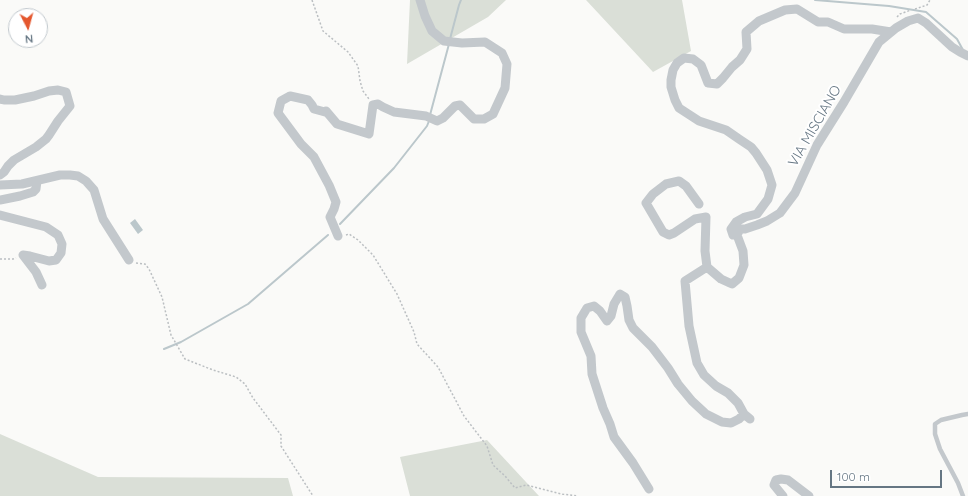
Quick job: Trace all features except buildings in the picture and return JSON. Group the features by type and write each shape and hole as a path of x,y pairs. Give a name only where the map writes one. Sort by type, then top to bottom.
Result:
{"street":[{"path":"338,236 330,217 336,202 330,185 314,157 301,144 278,113 281,101 290,96 308,100 314,109 326,111 337,124 369,134 374,105 378,104 394,112 426,116 437,121 443,118 455,106 460,105 474,119 484,120 493,114 505,88 507,64 502,53 485,42 462,43 444,41 432,31 420,0"},
{"name":"VIA MISCIANO","path":"737,235 733,235 731,229 736,222 745,217 757,214 768,199 772,185 767,170 751,147 726,130 699,121 679,108 671,87 673,70 677,64 684,58 693,58 701,65 708,84 717,84 740,60 747,49 746,32 759,21 785,10 797,9 818,22 828,22 844,29 872,29 891,32"},
{"name":"VIA MISCIANO","path":"707,267 721,279 732,284 739,278 744,265 743,251 737,235 740,229 757,225 780,213 795,193 817,145 848,96 879,42 891,32 908,21 918,18 926,23 952,47 968,56"},
{"path":"0,99 15,100 58,90 66,92 70,106 46,138 36,147 14,160 0,175"},
{"path":"0,185 14,185 60,175 78,176 86,181 94,190 103,219 129,260"},
{"path":"0,200 33,192 36,189 37,181"},
{"path":"649,489 633,463 614,437 592,374 591,356 581,332 581,318 587,308 594,306 600,311 607,321 611,316 614,304 620,294 625,297 632,328 652,347 692,401 706,414 722,422 731,423 747,417 738,403 728,393 716,386 704,375 697,364 689,326 685,281 707,267 705,251 706,217 695,219 669,235 663,232 646,203 653,194 666,184 679,181 686,186 699,204"},
{"path":"0,215 46,227 58,235 62,244 61,253 56,260 49,261 23,255"},
{"path":"23,255 36,272 42,285"},
{"path":"783,496 774,485 776,480 788,480 809,496"}],"lane":[{"path":"963,496 958,483 940,449 935,434 935,424 941,420 968,414"}],"path":[{"path":"312,0 323,31 348,52 358,66 363,91 374,105"},
{"path":"915,9 927,5 930,0"},
{"path":"338,236 349,234 358,240 373,255 398,294 414,332 417,344 438,367 464,416 487,446 493,465 515,488 526,485 561,494 578,496"},
{"path":"0,259 13,259 23,255"},
{"path":"129,260 135,263 145,264 149,269 162,297 171,335 185,359 236,377 245,384 253,398 280,435 281,446 313,496"}],"shaded area":[{"path":"410,0 506,0 488,17 407,64"},
{"path":"586,0 682,0 691,51 653,72"},
{"path":"135,219 143,230 138,234 130,223"},
{"path":"0,434 98,477 288,478 293,496 0,496"},
{"path":"487,440 539,496 410,496 400,457"}],"waterway":[{"path":"450,39 461,0"},
{"path":"815,0 889,6 926,12 957,39 963,50"},
{"path":"430,115 449,44"},
{"path":"340,224 394,168 427,126 429,121"},
{"path":"164,349 181,342 248,304 328,235"}]}
